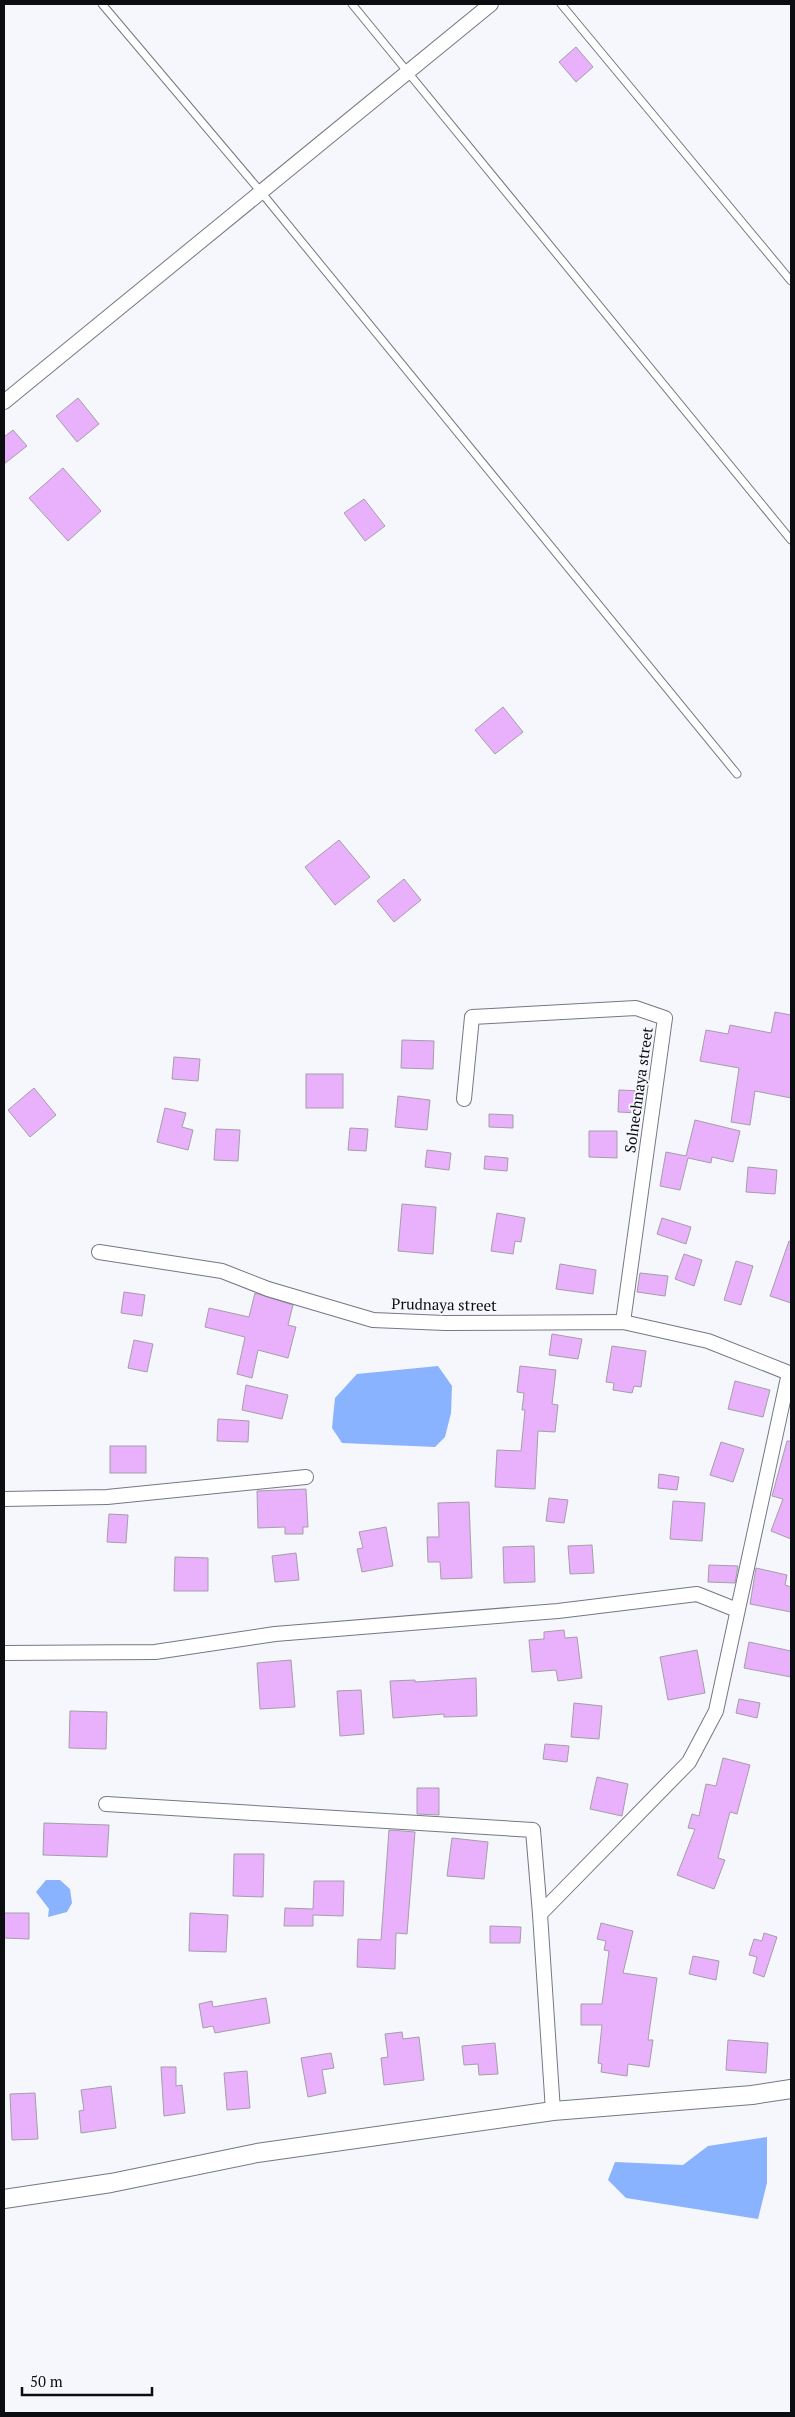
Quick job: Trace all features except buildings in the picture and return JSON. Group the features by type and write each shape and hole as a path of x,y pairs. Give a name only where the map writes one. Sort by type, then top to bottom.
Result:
{"street":[{"path":"4,402 491,4"},
{"name":"Solnechnaya street","path":"464,1100 472,1017 636,1008 665,1018 623,1322"},
{"name":"Prudnaya street","path":"100,1252 222,1271 285,1294 373,1320 445,1323 623,1322 708,1341 790,1373"},
{"path":"540,1914 689,1762 716,1711 790,1373"},
{"path":"4,1499 107,1497 306,1477"},
{"path":"4,1654 155,1652 275,1634 558,1611 697,1594 737,1610"},
{"path":"106,1804 533,1830 553,2111"},
{"path":"4,2199 111,2183 257,2153 553,2111 752,2095 791,2090"}],"lane":[{"path":"102,4 261,192 738,774"},
{"path":"352,4 791,540"},
{"path":"560,4 791,281"}],"water":[{"path":"438,1366 452,1386 451,1413 445,1437 435,1447 342,1443 332,1428 335,1398 357,1374"},
{"path":"46,1880 60,1880 70,1889 72,1903 67,1912 48,1917 49,1909 36,1892"},
{"path":"767,2137 767,2183 758,2219 626,2198 608,2180 615,2162 683,2165 708,2146"}]}
